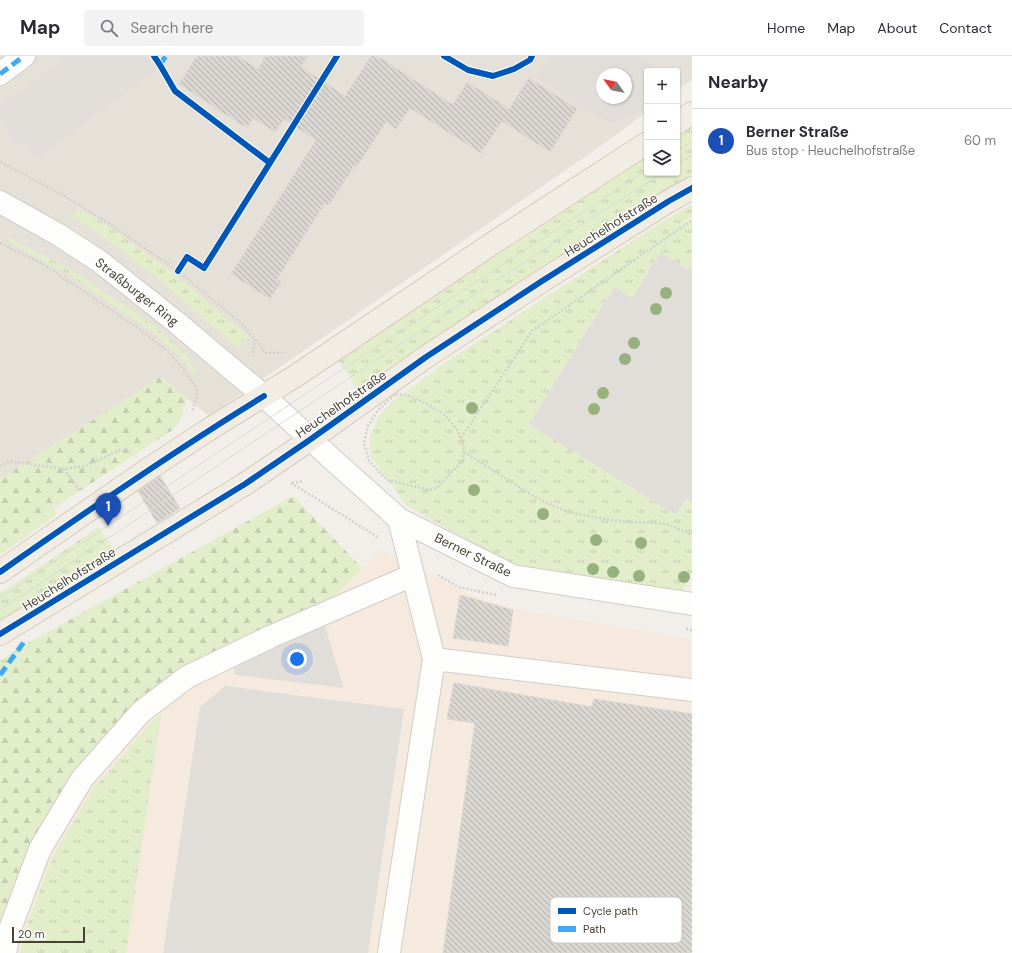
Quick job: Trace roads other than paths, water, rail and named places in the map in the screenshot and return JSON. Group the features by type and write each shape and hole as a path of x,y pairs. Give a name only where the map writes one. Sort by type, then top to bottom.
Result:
{"main road":[{"path":"680,121 692,113"},
{"path":"0,572 144,472 208,430 294,377 484,249 644,145"},
{"name":"Heuchelhofstraße","path":"0,634 239,488 426,357 669,201 692,188"}],"street":[{"path":"0,74 24,56"},
{"name":"Straßburger Ring","path":"0,202 59,235 99,261 176,322 264,396 311,439"},
{"name":"Berner Straße","path":"311,439 399,519 513,576 692,604"},
{"path":"389,953 434,659 399,519"},
{"path":"6,953 10,929 40,849 82,779 141,712 187,677 413,574"},
{"path":"434,659 692,690"}],"tram line":[{"path":"680,149 692,142"},
{"path":"680,162 692,155"},
{"path":"0,598 334,375 644,172"},
{"path":"0,610 488,286 658,176"}],"place":[{"name":"Berner Straße","path":"108,526"}]}
